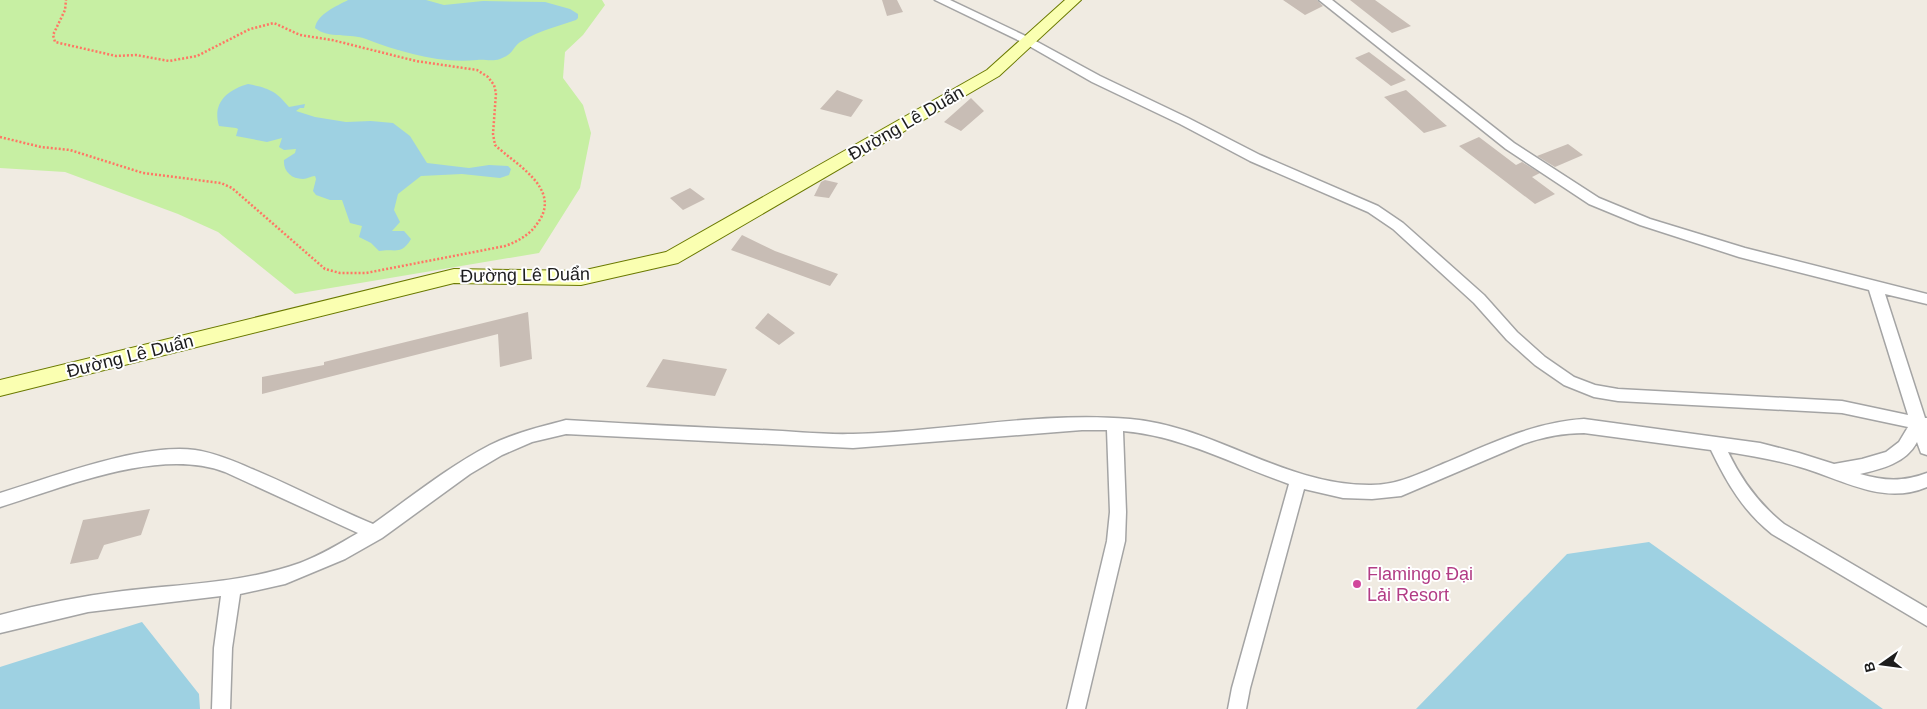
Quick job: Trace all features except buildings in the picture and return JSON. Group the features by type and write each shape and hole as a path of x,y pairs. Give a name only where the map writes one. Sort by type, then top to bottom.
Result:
{"main road":[{"name":"Đường Lê Duẩn","path":"0,388 454,276 581,278 671,258 993,73 1074,0"}],"street":[{"path":"941,0 1028,42 1104,83 1184,121 1255,158 1373,209 1398,226 1480,299 1512,336 1540,361 1569,381 1594,391 1618,395 1842,407 1922,423"},
{"path":"1325,0 1353,20 1510,146 1594,201 1645,222 1744,253 1927,299"},
{"path":"1875,286 1922,423 1927,448"},
{"path":"0,624 78,604 232,588 306,569 336,556 376,533 429,494 491,454 526,436 566,427 853,441 1082,423 1115,424 1149,427 1178,434 1298,482 1328,490 1354,493 1382,493 1401,490 1523,437 1565,426 1584,426 1716,444 1786,456 1866,483 1888,488 1906,488 1927,480"},
{"path":"1833,471 1861,467 1897,454 1905,447 1922,423"},
{"path":"1076,709 1116,541 1118,512 1115,424"},
{"path":"1716,444 1732,477 1758,514 1778,530 1927,618"},
{"path":"0,500 123,465 172,456 188,456 220,463 272,484 376,533"},
{"path":"1237,709 1241,688 1298,482"},
{"path":"221,709 221,661 225,620 232,588"}],"path":[{"path":"0,137 41,147 70,150 143,173 221,183 232,188 325,269 348,275 505,246 520,241 533,232 544,214 545,199 539,184 495,145 493,131 497,101 496,88 484,73 476,70 416,62 332,40 300,35 274,23 250,29 211,51 179,60 169,61 136,55 116,56 55,42 52,39 65,10 66,0"}],"green space":[{"path":"0,0 602,0 605,5 583,35 565,52 563,78 583,105 591,133 580,188 539,253 295,294 218,232 178,214 65,172 0,168"}],"water":[{"path":"348,0 426,0 444,5 483,1 545,2 570,9 578,14 578,18 528,37 519,43 508,55 500,59 463,61 435,59 392,48 360,37 326,34 315,28 323,15"},
{"path":"248,84 272,91 289,107 305,104 304,108 296,111 315,117 346,122 371,121 393,123 410,136 427,163 469,168 489,165 508,166 511,169 509,175 500,178 462,174 421,176 398,194 394,210 400,222 392,231 404,231 411,239 404,248 379,251 371,243 359,237 362,226 350,223 342,200 330,200 316,195 313,191 315,176 299,179 291,176 286,171 284,160 295,153 296,149 284,150 279,147 282,138 267,142 236,136 238,129 219,126 218,111 223,99 234,90"},
{"path":"1649,542 1883,709 1416,709 1567,554"},
{"path":"142,622 199,694 200,709 0,709 0,667"}],"place":[{"name":"Flamingo Đại Lải Resort","path":"1357,584"}]}
